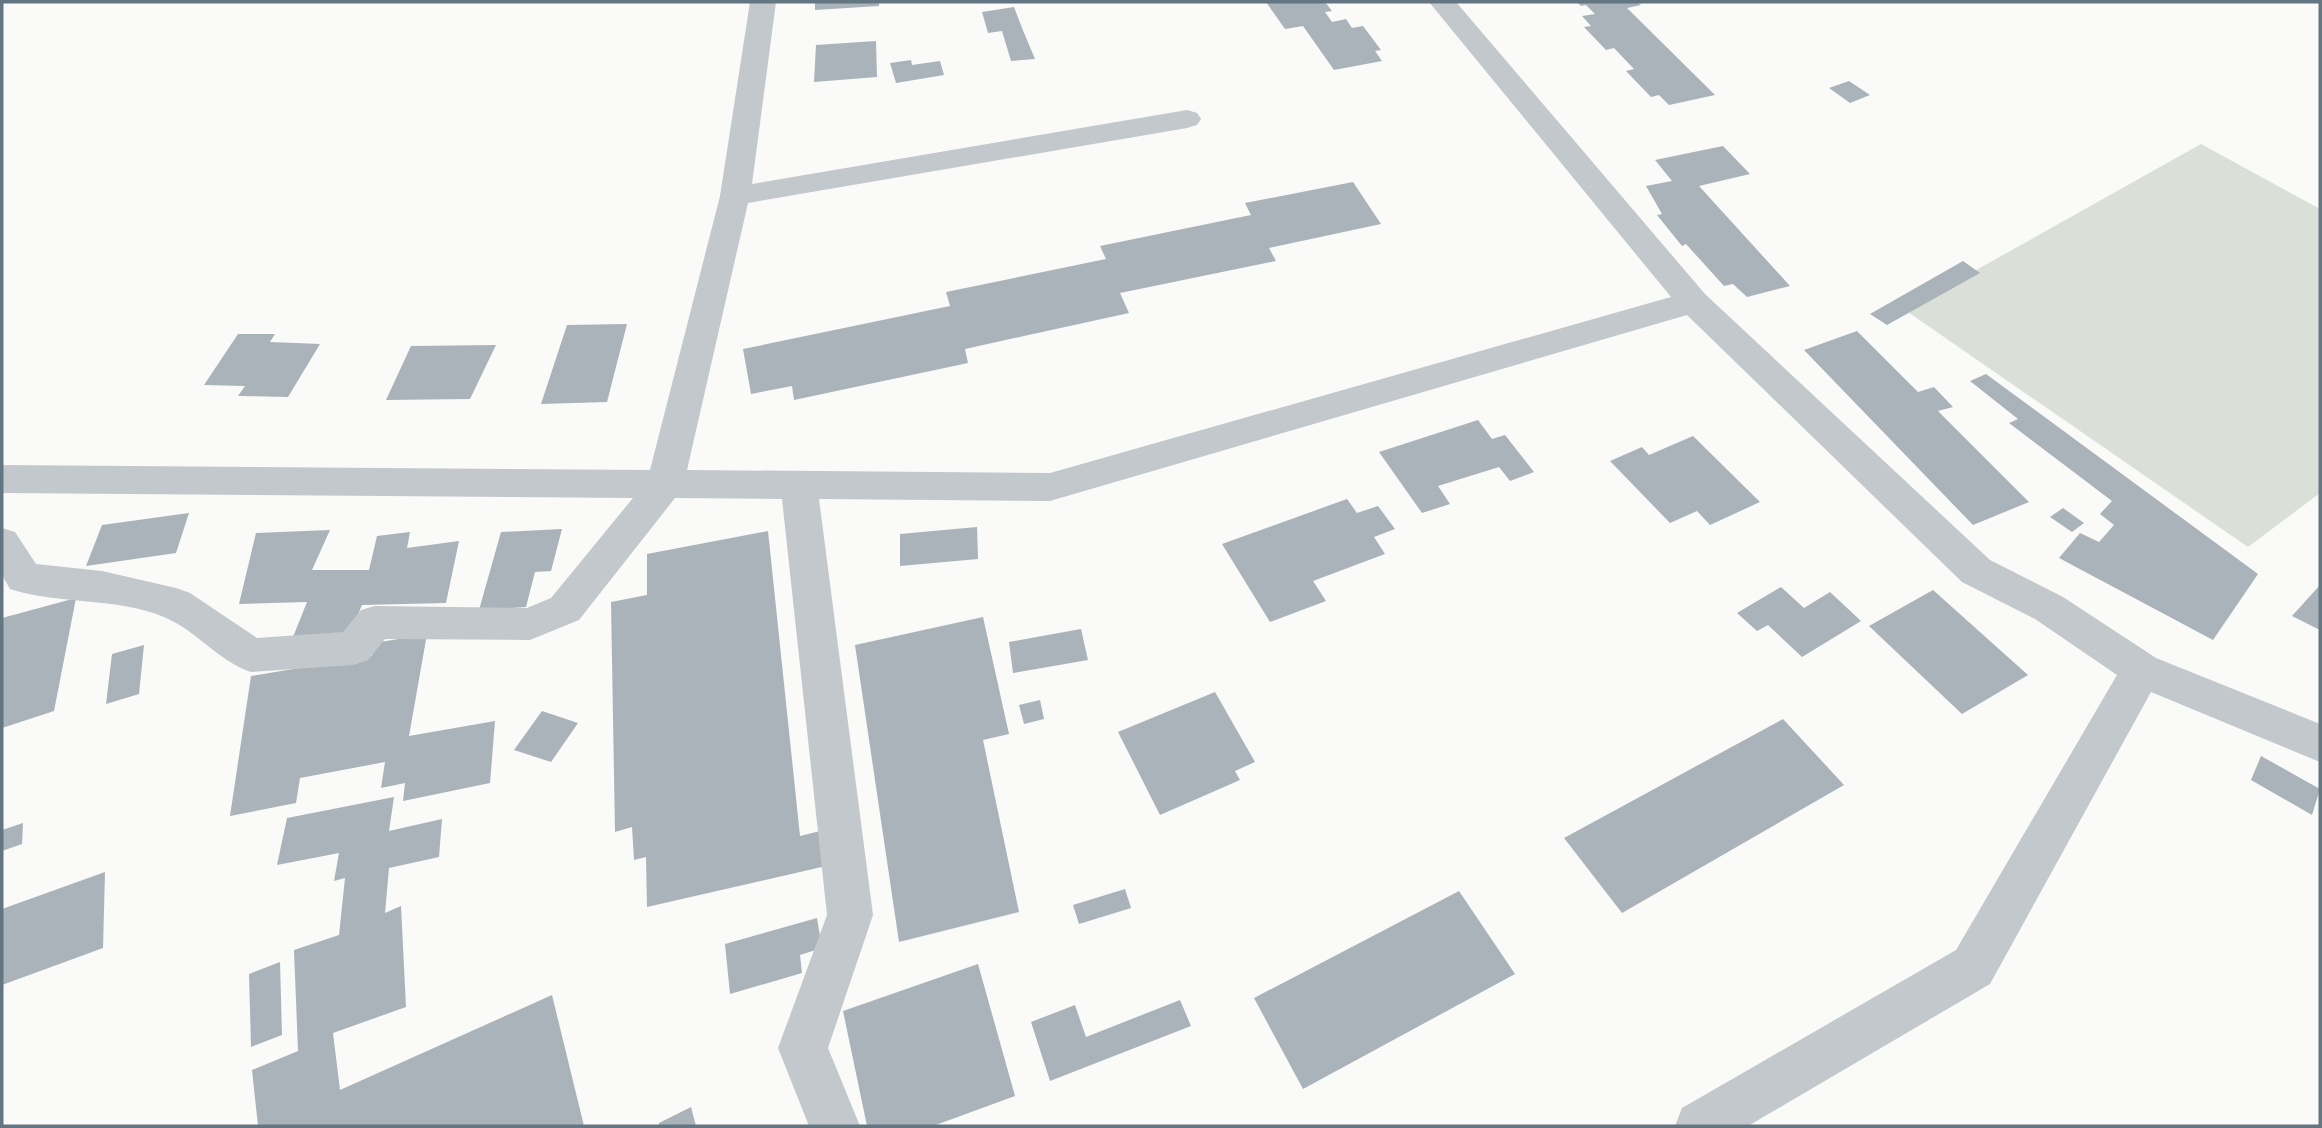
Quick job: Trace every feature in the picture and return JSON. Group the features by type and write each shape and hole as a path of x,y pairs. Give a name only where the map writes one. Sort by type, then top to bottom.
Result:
{"street":[{"path":"2,543 24,578 102,587 176,604 251,655 354,648 374,622 530,624 565,608 665,484 735,196 762,2"},
{"path":"1442,2 1693,302 1976,572 2049,608 2142,670 2320,743"},
{"path":"735,196 1187,119"},
{"path":"3,482 1050,487 1693,302"},
{"path":"799,485 850,915 803,1048 834,1126"},
{"path":"1700,1126 1973,967 2142,670"}],"shaded area":[{"path":"2201,144 2320,209 2320,493 2248,547 1905,310"}],"building":[{"path":"815,2 879,2 879,6 815,10"},
{"path":"1266,2 1325,2 1332,11 1325,12 1332,22 1346,19 1352,28 1363,26 1381,50 1375,51 1382,61 1334,70 1303,26 1285,29"},
{"path":"1577,2 1637,2 1641,5 1627,8 1715,95 1669,105 1659,95 1651,97 1626,71 1634,69 1614,48 1606,50 1584,27 1591,26 1582,16 1595,14 1586,5 1581,6"},
{"path":"1014,7 1035,59 1011,61 1002,31 988,33 982,12"},
{"path":"876,41 877,77 814,82 816,45"},
{"path":"911,60 912,65 940,61 944,75 896,83 890,63"},
{"path":"1849,81 1870,95 1850,103 1829,88"},
{"path":"1723,146 1750,174 1699,186 1790,286 1747,297 1733,284 1724,286 1686,244 1682,246 1657,215 1662,214 1646,186 1672,181 1655,160"},
{"path":"1353,182 1381,224 1269,248 1276,261 1120,293 1129,313 965,349 968,363 794,400 792,386 751,394 743,349 950,306 946,292 1106,259 1100,246 1251,215 1245,203"},
{"path":"1963,261 1980,273 1887,325 1870,314"},
{"path":"627,324 607,402 541,404 567,325"},
{"path":"1857,331 1918,392 1934,387 1953,407 1938,411 2029,502 1973,525 1804,350"},
{"path":"238,334 275,334 270,342 320,344 288,397 238,396 245,386 204,385"},
{"path":"496,345 470,399 386,400 411,346"},
{"path":"1986,374 2258,574 2213,640 2059,558 2080,533 2099,542 2114,525 2100,514 2112,501 2009,423 2018,419 1970,381"},
{"path":"1478,420 1492,439 1505,435 1534,472 1510,481 1499,467 1438,486 1450,504 1422,513 1379,452"},
{"path":"1693,436 1760,502 1710,525 1697,511 1670,523 1610,461 1642,447 1649,455"},
{"path":"1347,499 1357,513 1378,506 1395,529 1374,537 1385,554 1313,581 1326,601 1270,622 1222,544"},
{"path":"2063,508 2084,523 2072,532 2050,517"},
{"path":"189,513 176,553 86,566 102,525"},
{"path":"977,527 978,559 900,566 900,534"},
{"path":"562,529 551,571 535,572 526,607 479,610 501,532"},
{"path":"330,530 312,570 369,570 377,536 410,532 407,548 459,541 446,603 362,605 348,638 293,637 307,602 239,604 256,533"},
{"path":"768,531 800,836 836,827 839,863 647,907 646,857 634,860 632,827 615,832 611,602 647,595 647,554"},
{"path":"2320,585 2320,630 2292,616"},
{"path":"1781,587 1804,608 1830,592 1861,621 1802,657 1768,625 1757,631 1737,613"},
{"path":"1933,590 2028,675 1962,714 1869,626"},
{"path":"76,598 54,711 2,728 2,618"},
{"path":"983,617 1009,734 983,740 1019,912 899,942 855,645"},
{"path":"1081,629 1088,660 1013,673 1009,642"},
{"path":"427,634 409,736 495,721 490,783 403,801 405,783 381,788 385,762 300,778 296,803 230,816 251,676 372,656 375,643"},
{"path":"144,645 139,694 106,704 112,654"},
{"path":"1215,692 1255,762 1235,771 1240,780 1160,815 1118,732"},
{"path":"1040,700 1044,719 1024,724 1019,705"},
{"path":"542,711 578,723 551,762 514,750"},
{"path":"1783,719 1844,785 1622,913 1564,838"},
{"path":"2261,756 2320,789 2312,815 2251,780"},
{"path":"394,797 389,831 442,819 439,857 389,868 385,913 401,906 406,1007 333,1033 340,1090 552,995 584,1126 258,1126 252,1070 298,1051 294,950 339,935 345,878 334,881 339,853 277,865 287,818"},
{"path":"23,823 22,844 2,851 2,830"},
{"path":"105,872 103,948 2,985 2,909"},
{"path":"1125,889 1131,908 1079,924 1073,905"},
{"path":"1459,891 1515,974 1303,1089 1254,998"},
{"path":"817,918 822,948 800,955 802,973 730,994 725,944"},
{"path":"280,962 282,1035 251,1047 249,974"},
{"path":"978,964 1015,1096 933,1126 867,1126 843,1011"},
{"path":"1180,1000 1191,1026 1050,1081 1031,1022 1075,1005 1086,1037"},
{"path":"691,1107 696,1126 659,1126 659,1123"}]}
